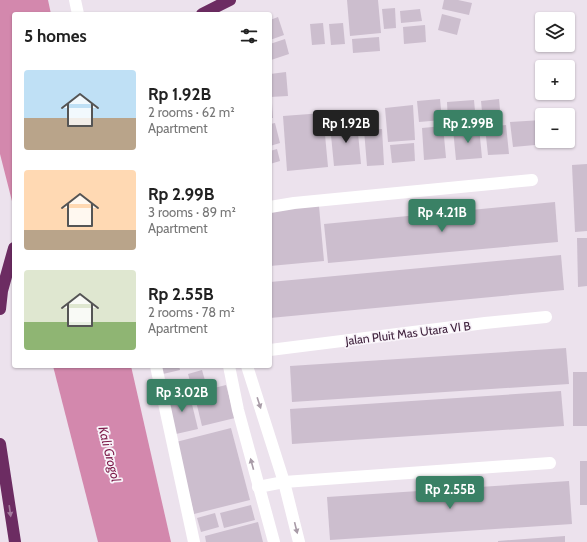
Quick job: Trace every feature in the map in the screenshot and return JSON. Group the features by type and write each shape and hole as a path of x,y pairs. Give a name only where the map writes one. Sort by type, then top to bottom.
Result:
{"highway":[{"path":"206,12 230,0"},
{"path":"0,309 2,291 12,255"},
{"path":"0,444 14,542"}],"street":[{"path":"75,0 78,12"},
{"path":"272,207 294,203 532,180"},
{"name":"Jalan Pluit Mas Utara VI B","path":"272,350 485,323 546,317"},
{"path":"156,368 194,542"},
{"path":"229,368 238,410 274,542"},
{"path":"248,368 284,482 299,542"},
{"path":"258,487 284,482 550,463"}],"water":[{"path":"0,0 48,0 51,12 12,12 12,201 0,154"},
{"name":"Kali Grogol","path":"54,368 131,368 171,542 98,542"}],"building":[{"path":"347,0 378,0 381,33 350,36"},
{"path":"444,0 458,0 472,3 469,15 442,9"},
{"path":"395,8 396,28 384,29 382,9"},
{"path":"420,9 422,21 401,23 400,11"},
{"path":"442,14 461,19 457,35 438,30"},
{"path":"278,17 284,35 272,39 272,19"},
{"path":"323,23 325,44 312,45 310,24"},
{"path":"343,23 345,44 331,45 329,24"},
{"path":"425,25 426,42 404,44 403,27"},
{"path":"379,37 380,51 353,53 352,39"},
{"path":"285,39 289,54 272,60 272,43"},
{"path":"286,72 288,96 272,97 272,74"},
{"path":"440,99 442,120 419,122 417,101"},
{"path":"499,99 501,120 483,122 481,101"},
{"path":"474,100 476,122 448,124 447,102"},
{"path":"413,105 415,140 388,142 385,108"},
{"path":"323,113 328,167 287,171 283,116"},
{"path":"535,120 535,145 513,147 510,122"},
{"path":"275,123 280,143 272,145 272,124"},
{"path":"357,123 361,164 334,166 330,125"},
{"path":"506,125 509,154 488,155 485,127"},
{"path":"443,126 446,158 424,160 422,128"},
{"path":"479,127 482,158 456,160 453,129"},
{"path":"382,129 384,165 367,166 364,130"},
{"path":"414,143 415,161 392,163 390,145"},
{"path":"277,149 280,161 272,163 272,150"},
{"path":"587,164 587,231 575,232 572,165"},
{"path":"555,202 558,242 328,263 324,224"},
{"path":"319,206 324,261 272,266 272,210"},
{"path":"577,238 587,238 587,286 578,287"},
{"path":"561,255 564,290 272,318 272,282"},
{"path":"566,348 569,384 292,402 290,366"},
{"path":"162,368 180,368 180,370 163,374"},
{"path":"202,370 206,384 192,388 188,374"},
{"path":"573,372 587,372 587,426 573,426"},
{"path":"226,385 235,418 202,426 194,393"},
{"path":"561,391 564,426 292,444 290,409"},
{"path":"189,392 198,429 176,434 166,398"},
{"path":"231,428 250,500 194,514 176,442"},
{"path":"580,461 587,461 587,505 580,505"},
{"path":"569,481 572,524 330,540 327,497"},
{"path":"251,505 255,520 224,528 220,513"},
{"path":"215,513 219,527 201,532 197,518"},
{"path":"258,522 263,542 206,542 205,536"},
{"path":"565,536 565,542 498,542 498,541"}]}
